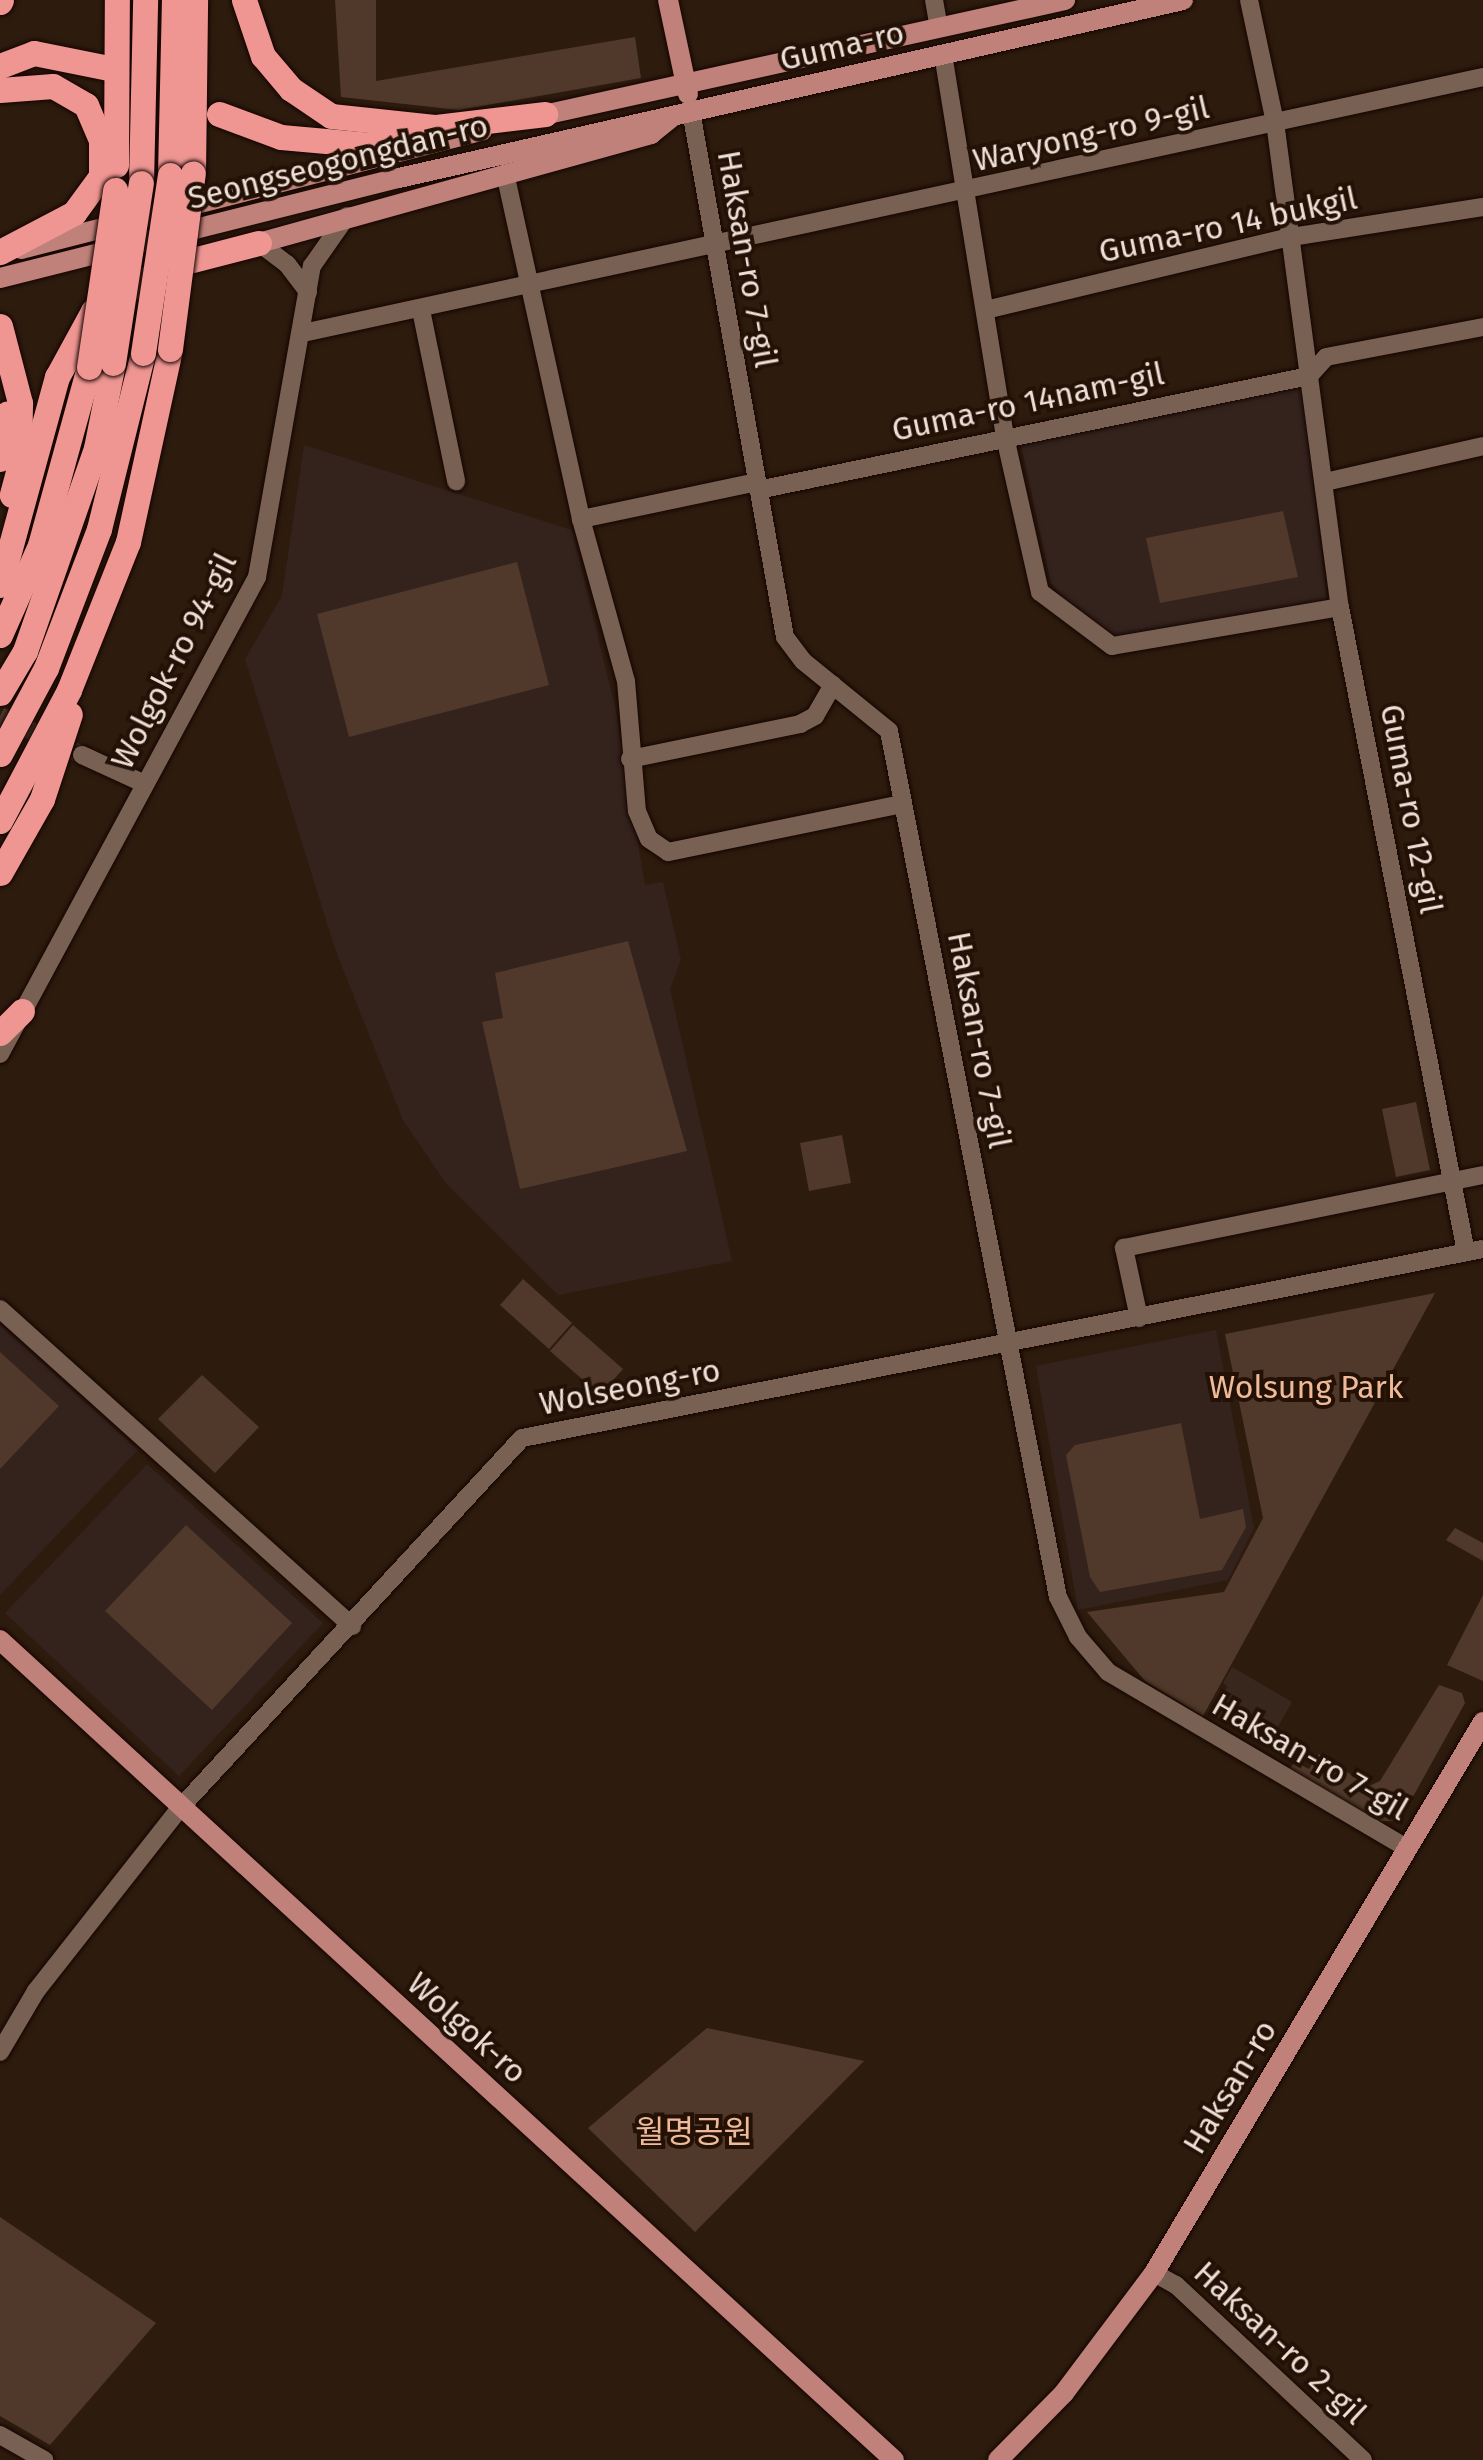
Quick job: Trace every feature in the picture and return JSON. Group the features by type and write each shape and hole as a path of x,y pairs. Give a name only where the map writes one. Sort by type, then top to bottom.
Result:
{"highway":[{"path":"0,693 25,652 96,448 115,190 117,0"},
{"path":"0,635 40,546 101,365 141,183 145,0"},
{"path":"0,754 46,668 99,528 142,352 182,174 174,0"},
{"path":"0,873 42,799 128,542 170,348 195,0"},
{"path":"244,0 263,56 292,88 331,116 436,127"},
{"path":"0,66 34,53 109,68"},
{"path":"0,90 53,86 86,105 102,140 101,176 74,213 0,253"},
{"path":"218,114 280,137 371,145 436,127 545,114"},
{"path":"0,585 57,378 92,311 166,267 258,243"},
{"path":"0,326 20,403 19,468 0,534"},
{"path":"0,364 8,413 0,459"},
{"path":"0,821 68,690 128,542"},
{"path":"0,1033 22,1011"}],"main road":[{"path":"258,243 652,134 684,112 686,83 668,0"},
{"name":"Guma-ro","path":"686,83 1065,0"},
{"name":"Guma-ro","path":"684,112 1183,0"},
{"name":"Seongseogongdan-ro","path":"0,253 545,114 686,83"},
{"name":"Seongseogongdan-ro","path":"0,278 684,112"},
{"name":"Wolgok-ro","path":"0,1640 894,2460"},
{"name":"Haksan-ro","path":"998,2460 1064,2393 1154,2273 1404,1846 1481,1729"}],"street":[{"path":"934,0 940,28"},
{"name":"Guma-ro 12-gil","path":"1249,0 1274,122 1340,607 1456,1180 1475,1251"},
{"path":"943,54 1004,436 1040,592 1112,646 1340,607"},
{"name":"Waryong-ro 9-gil","path":"303,333 713,249 1483,78"},
{"name":"Haksan-ro 7-gil","path":"684,112 785,637 833,685 889,731 1051,1568 1078,1637 1108,1672 1404,1846"},
{"path":"505,173 582,519 626,681 637,811 649,839 668,852 902,804"},
{"name":"Guma-ro 14 bukgil","path":"986,310 1291,238 1483,208"},
{"name":"Wolgok-ro 94-gil","path":"0,1054 257,577 308,292 322,245 348,215"},
{"path":"258,243 287,264 308,292"},
{"path":"422,310 456,481"},
{"name":"Guma-ro 14nam-gil","path":"582,519 1310,376 1326,357 1483,327"},
{"path":"1325,482 1483,446"},
{"path":"630,759 800,724 814,716 833,685"},
{"path":"82,755 145,784"},
{"path":"1139,1318 1124,1248 1483,1175"},
{"name":"Wolseong-ro","path":"0,2052 46,1977 181,1807 522,1438 1475,1251"},
{"path":"0,1309 352,1626"},
{"name":"Haksan-ro 2-gil","path":"1154,2273 1176,2284 1363,2460"},
{"path":"0,2435 44,2460"}],"shaded area":[{"path":"1302,385 1327,600 1124,642 1080,618 1051,583 1021,445"},
{"path":"304,445 572,530 616,711 645,885 663,882 681,960 670,989 732,1261 558,1295 445,1182 403,1120 335,949 245,659 282,596"},
{"path":"0,1325 138,1450 0,1595"},
{"path":"1216,1330 1254,1528 1228,1580 1078,1610 1036,1366"},
{"path":"147,1464 323,1623 179,1776 5,1613"},
{"path":"1232,1667 1292,1702 1267,1746 1207,1712 1228,1687 1223,1683"}],"green space":[{"path":"335,0 376,0 376,81 635,37 641,78 459,110 341,97"},
{"path":"1283,511 1298,577 1160,603 1146,538"},
{"path":"517,562 549,685 349,737 317,614"},
{"path":"628,941 687,1151 520,1189 482,1022 503,1018 495,973"},
{"path":"1416,1102 1430,1170 1396,1177 1382,1109"},
{"path":"842,1135 851,1183 809,1191 800,1143"},
{"path":"523,1279 572,1323 549,1349 500,1305"},
{"name":"Wolsung Park","path":"1435,1293 1203,1716 1145,1681 1087,1612 1224,1592 1263,1518 1225,1334"},
{"path":"573,1325 623,1369 600,1395 550,1351"},
{"path":"0,1352 59,1406 0,1469"},
{"path":"202,1375 259,1427 215,1473 158,1419"},
{"path":"1181,1423 1200,1519 1243,1509 1246,1527 1222,1570 1100,1592 1090,1577 1066,1455 1075,1445"},
{"path":"186,1525 292,1623 212,1710 105,1611"},
{"path":"1455,1528 1483,1543 1483,1561 1446,1540"},
{"path":"1483,1595 1483,1681 1447,1665"},
{"path":"1439,1685 1462,1693 1465,1703 1400,1820 1375,1822 1286,1773 1295,1762 1309,1769 1319,1754 1369,1786 1380,1781"},
{"name":"월명공원","path":"707,2028 864,2061 695,2232 588,2128"},
{"path":"0,2217 156,2323 50,2445 0,2416"}],"tunnel":[{"path":"0,716 82,755"}]}
